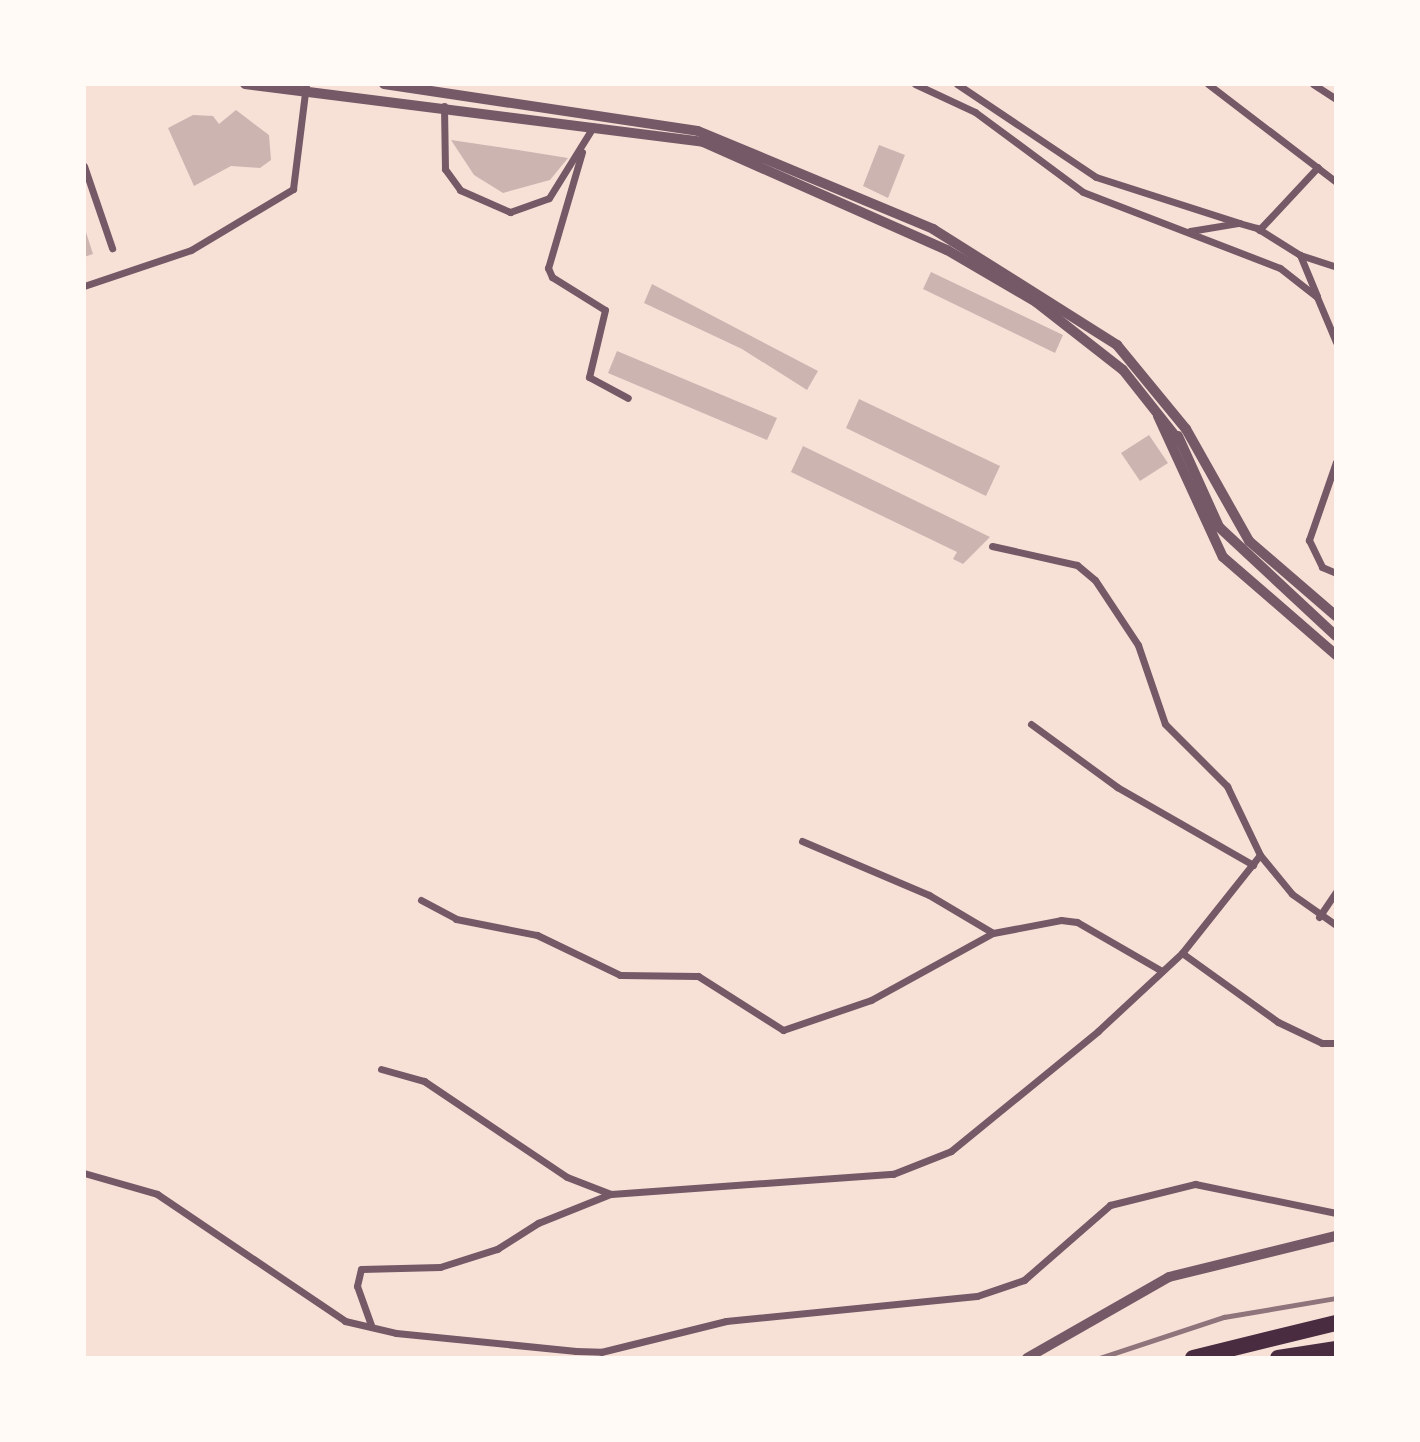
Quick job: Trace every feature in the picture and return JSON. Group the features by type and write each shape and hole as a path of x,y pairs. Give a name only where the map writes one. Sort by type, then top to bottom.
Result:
{"highway":[{"path":"1193,1358 1336,1323"},
{"path":"1278,1358 1336,1349"}],"street":[{"path":"245,84 303,87 703,142 947,250 1091,341 1156,410 1180,442"},
{"path":"384,84 670,124 737,142 933,229 1020,279 1117,345 1168,403 1234,522 1336,616"},
{"path":"915,84 975,112 1083,192 1259,257 1317,297"},
{"path":"957,84 1096,177 1259,230 1300,255 1336,267"},
{"path":"1208,84 1336,182"},
{"path":"1314,84 1336,99"},
{"path":"84,286 191,250 293,189 303,87"},
{"path":"444,106 445,169 460,190 482,204 510,212 534,207 549,198 582,152"},
{"path":"594,126 582,152 548,268 552,277 606,310 589,377 628,398"},
{"path":"84,166 112,248"},
{"path":"1259,230 1318,167"},
{"path":"1187,232 1239,223"},
{"path":"1300,255 1336,342"},
{"path":"1168,403 1180,442 1219,527 1336,636"},
{"path":"1156,410 1187,492 1223,557 1336,656"},
{"path":"1336,462 1309,540 1322,567 1336,573"},
{"path":"992,546 1077,565 1095,580 1138,645 1165,724 1227,786 1260,855 1319,917 1336,925"},
{"path":"1031,724 1117,787 1253,865"},
{"path":"802,841 929,895 993,933"},
{"path":"371,1325 357,1286 361,1269 440,1267 497,1250 538,1223 611,1194 893,1174 951,1151 1182,953 1260,855"},
{"path":"1319,917 1336,892"},
{"path":"421,900 456,919 537,935 620,975 698,976 783,1030 855,1008 993,933 1077,922 1162,971"},
{"path":"1182,953 1278,1022 1322,1043 1336,1043"},
{"path":"381,1069 424,1081 567,1177 611,1194"},
{"path":"84,1173 158,1194 345,1321 471,1343 601,1352 726,1321 977,1296 1024,1280 1110,1205 1195,1184 1336,1213"},
{"path":"1027,1358 1169,1277 1336,1236"}],"building":[{"path":"236,110 269,135 271,160 260,168 231,166 194,186 168,128 193,115 213,116 219,124"},
{"path":"451,140 568,158 550,180 503,193 474,175"},
{"path":"879,145 905,155 888,198 863,186"},
{"path":"84,226 93,254 84,257"},
{"path":"931,272 1063,335 1055,353 923,289"},
{"path":"652,284 818,371 807,390 742,349 644,303"},
{"path":"617,351 777,418 767,440 608,373"},
{"path":"859,399 1000,466 986,496 846,428"},
{"path":"1149,435 1168,463 1140,481 1121,453"},
{"path":"803,446 990,537 963,564 953,559 957,552 791,472"}],"railway":[{"path":"1100,1358 1224,1317 1336,1298"}]}
